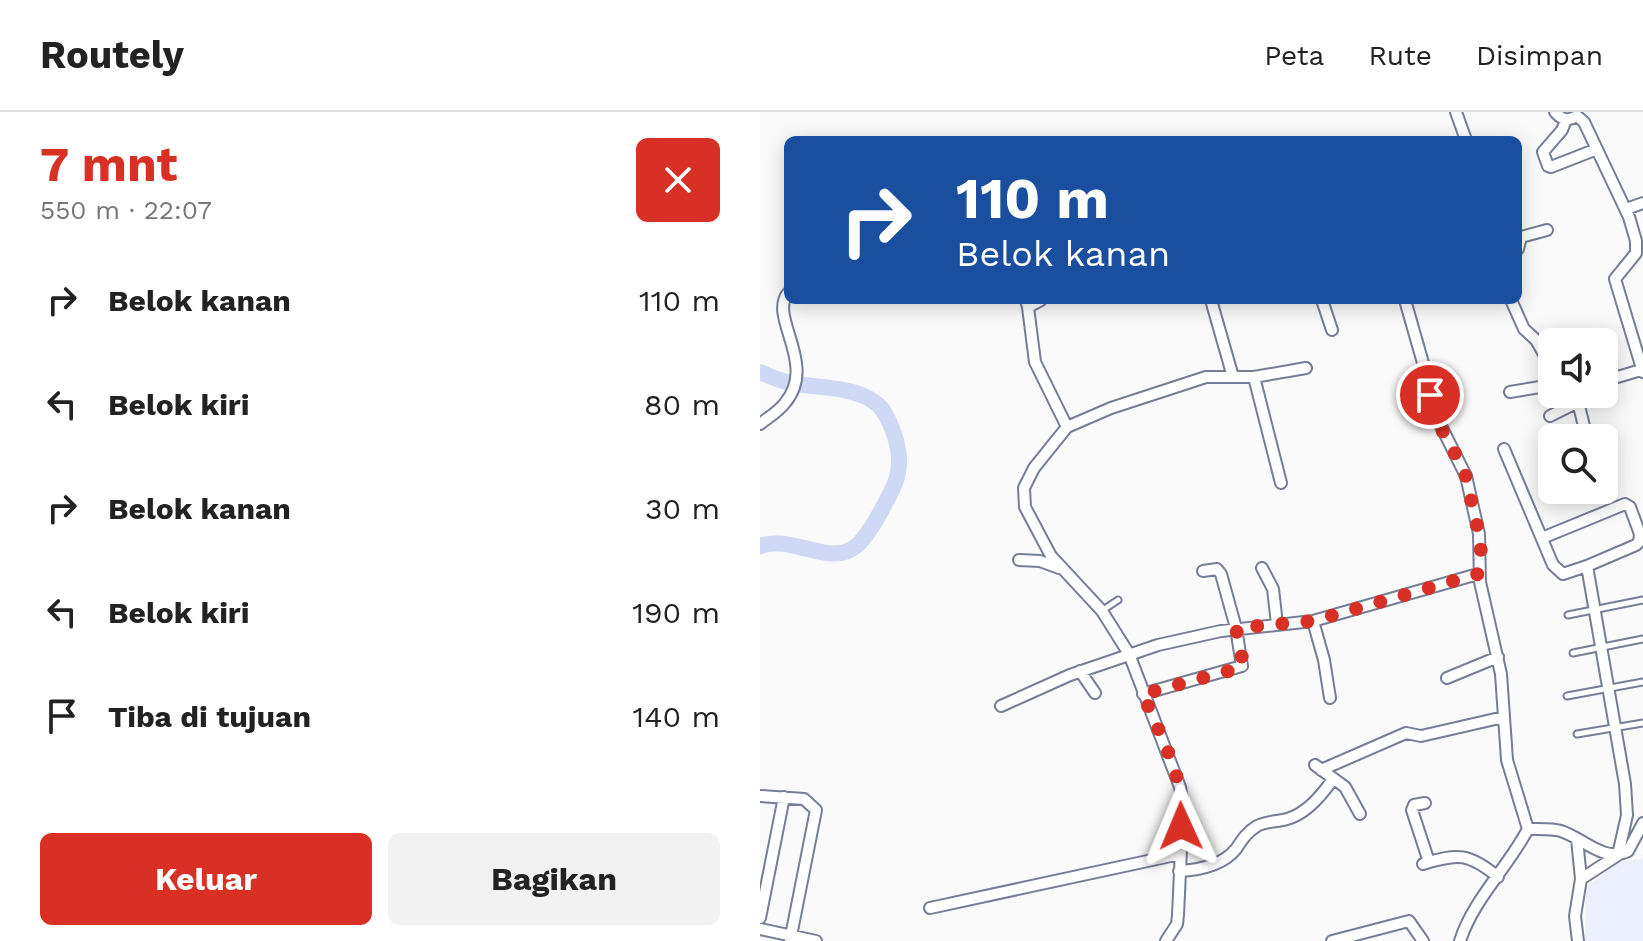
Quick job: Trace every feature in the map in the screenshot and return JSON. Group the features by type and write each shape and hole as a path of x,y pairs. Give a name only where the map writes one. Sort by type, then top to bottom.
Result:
{"street":[{"path":"1456,112 1465,136"},
{"path":"1555,112 1584,122 1634,229 1637,250 1615,277 1615,284 1642,371 1618,377"},
{"path":"1573,116 1543,152 1548,166 1597,149"},
{"path":"1626,209 1643,203"},
{"path":"1522,237 1547,230"},
{"path":"760,424 777,411 792,393 798,365 786,325 784,301"},
{"path":"1027,304 1035,362 1067,427"},
{"path":"1212,304 1233,377"},
{"path":"1323,304 1332,330"},
{"path":"1406,304 1441,426 1464,469 1479,534 1481,552 1478,574 1498,657 1507,760 1528,829 1471,915 1460,941"},
{"path":"1513,304 1524,329 1538,344"},
{"path":"1166,941 1177,924 1183,797 1129,654 1102,611 1062,569 1041,538 1023,498 1028,479 1067,427 1124,403 1206,377 1254,377 1306,368"},
{"path":"1254,377 1281,483"},
{"path":"1510,392 1538,387"},
{"path":"1550,416 1562,408"},
{"path":"1504,449 1542,538 1563,574 1636,545 1641,534 1630,507 1621,504 1542,538"},
{"path":"1019,560 1040,561 1062,569"},
{"path":"1587,566 1616,728 1627,815 1618,855"},
{"path":"1262,568 1273,589 1277,624"},
{"path":"1143,694 1240,668 1243,663 1221,574 1217,569 1203,571"},
{"path":"1001,706 1080,671 1129,654 1202,634 1313,621 1478,574"},
{"path":"1313,621 1330,698"},
{"path":"1447,678 1498,657"},
{"path":"1080,671 1095,693"},
{"path":"1360,814 1348,791 1318,767 1406,733 1421,736 1504,717"},
{"path":"1179,871 1202,868 1221,861 1253,828 1300,813 1333,779"},
{"path":"760,796 809,802 816,810 791,937"},
{"path":"760,918 784,797"},
{"path":"1425,803 1414,805 1412,810 1426,863 1466,856 1475,859 1498,877"},
{"path":"1581,879 1628,851 1643,823"},
{"path":"1528,829 1560,831 1606,853 1618,855"},
{"path":"1577,839 1581,879 1575,916 1578,941"},
{"path":"930,908 1180,854"},
{"path":"1332,941 1409,921 1423,941"},
{"path":"760,929 816,941"}],"lane":[{"path":"1102,611 1118,600"},
{"path":"1568,615 1643,600"},
{"path":"1573,653 1643,639"},
{"path":"1567,696 1643,682"},
{"path":"1577,734 1643,723"}],"shaded area":[{"path":"1643,854 1643,941 1585,941 1586,887 1620,862 1641,859"}],"waterway":[{"path":"760,372 795,384 849,391 873,401 890,423 899,458 895,484 868,532 850,550 830,553 783,544 760,546"}],"route":[{"path":"1181,826 1183,797 1143,694 1240,668 1243,663 1236,628 1313,621 1478,574 1481,552 1479,534 1464,469 1444,435 1430,395"}]}
